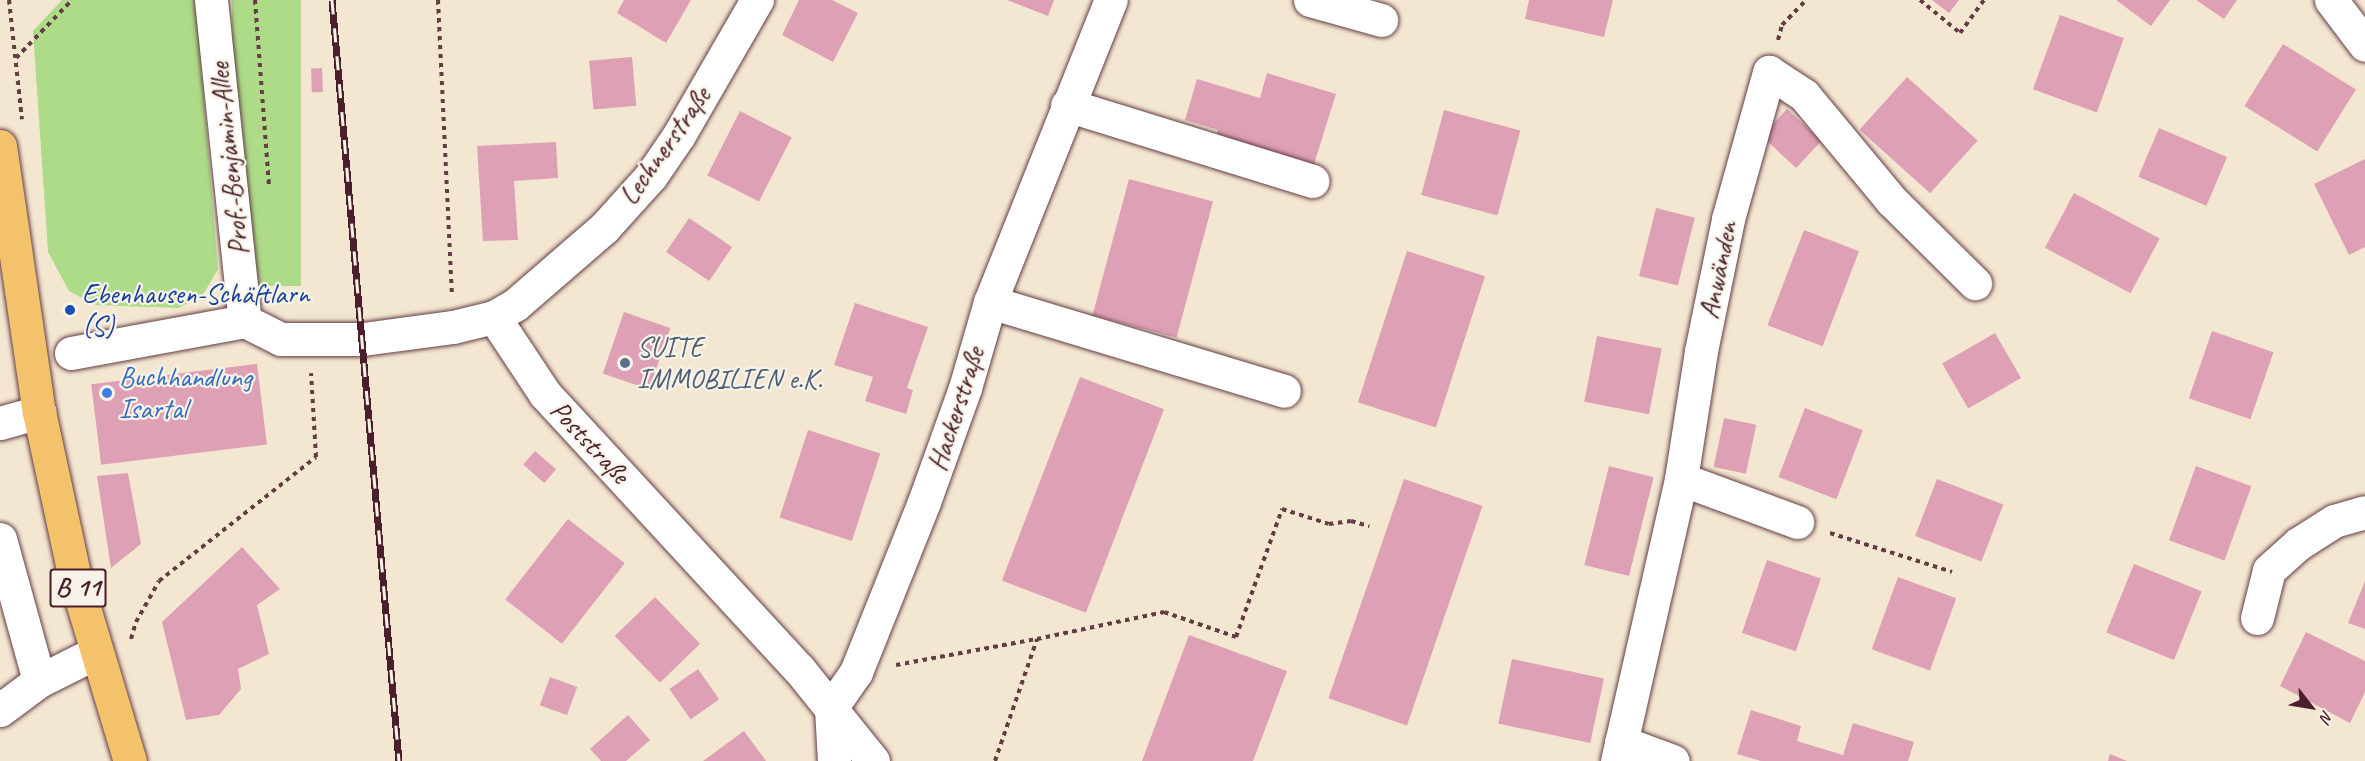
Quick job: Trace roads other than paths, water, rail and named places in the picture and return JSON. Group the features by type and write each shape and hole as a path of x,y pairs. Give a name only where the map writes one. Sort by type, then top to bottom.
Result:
{"main road":[{"name":"B 11","path":"0,146 39,412 75,578 95,653 130,761"}],"street":[{"name":"Prof.-Benjamin-Allee","path":"212,0 245,321"},
{"name":"Lechnerstraße","path":"494,317 515,305 604,228 651,177 757,0"},
{"name":"Hackerstraße","path":"831,708 856,672 928,491 990,302 1111,0"},
{"path":"1310,0 1381,20"},
{"path":"2344,5 2365,45"},
{"name":"Anwänden","path":"1619,752 1681,479 1701,351 1728,219 1769,72 1804,95 1892,201 1975,283"},
{"path":"1067,105 1313,181"},
{"path":"990,302 1284,390"},
{"path":"71,353 245,321 280,339 363,339 453,327 494,317"},
{"name":"Poststraße","path":"494,317 545,394 831,708 873,761"},
{"path":"0,423 39,412"},
{"path":"1681,479 1797,522"},
{"path":"2256,618 2269,570 2298,544 2334,521 2365,512"},
{"path":"0,539 39,681"},
{"path":"0,710 39,681 95,653"},
{"path":"831,708 834,761"},
{"path":"1619,752 1673,761"}],"railway":[{"path":"332,0 399,761"}],"place":[{"name":"Ebenhausen-Schäftlarn (S)","path":"70,310"},
{"name":"SUITE IMMOBILIEN e.K.","path":"625,363"},
{"name":"Buchhandlung Isartal","path":"107,393"}]}
